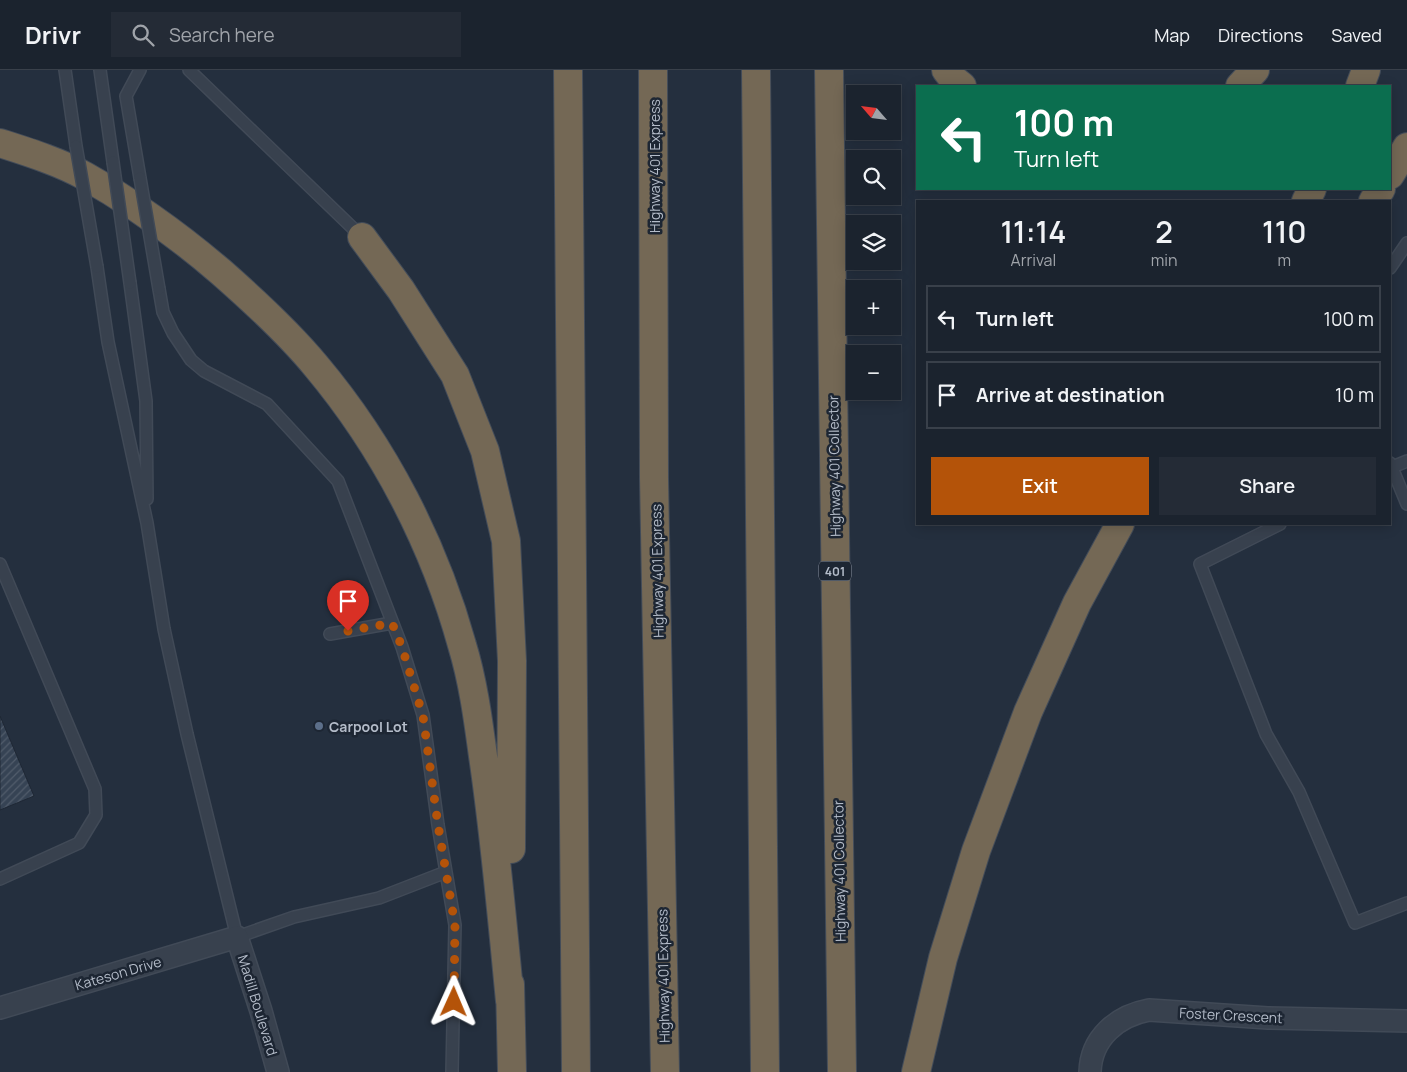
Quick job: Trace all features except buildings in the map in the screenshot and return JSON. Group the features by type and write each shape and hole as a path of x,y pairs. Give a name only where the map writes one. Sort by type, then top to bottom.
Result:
{"highway":[{"path":"558,70 569,132"},
{"path":"568,70 576,1072"},
{"name":"Highway 401 Express","path":"653,70 654,478 665,1072"},
{"path":"756,70 765,1072"},
{"name":"Highway 401 Collector","path":"828,70 842,1072"},
{"path":"946,70 961,85"},
{"path":"1241,85 1255,70"},
{"path":"1360,85 1366,70"},
{"path":"0,143 83,175 142,212 215,267 265,312 315,365 366,433 394,478 418,527 445,594 463,646 476,711 494,828 510,1001"},
{"path":"1391,173 1407,147"},
{"path":"362,237 401,290 455,374 484,451 506,541 512,661 510,1001 512,1072"},
{"path":"916,1072 943,958 976,851 1028,712 1077,603 1119,525"}],"street":[{"name":"Kateson Drive","path":"0,1008 236,938"},
{"name":"Madill Boulevard","path":"236,938 261,1011 278,1072"},
{"name":"Foster Crescent","path":"1090,1072 1092,1055 1105,1033 1125,1017 1149,1010 1268,1018 1407,1021"}],"lane":[{"path":"65,70 108,342 147,523 164,629 236,938 294,917 379,898 446,872"},
{"path":"100,70 146,401 147,523"},
{"path":"140,70 126,96 163,312 173,333 191,360 204,371 266,404 338,481 402,647 423,716 455,925 452,1072"},
{"path":"188,70 362,237"},
{"path":"1391,267 1407,243"},
{"path":"1407,460 1391,466 1407,504"},
{"path":"1278,525 1200,564 1266,734 1299,792 1355,923 1407,903"},
{"path":"0,564 95,789 96,815 79,843 0,879"},
{"path":"330,634 392,623"}],"place":[{"name":"Carpool Lot","path":"319,726"}],"route":[{"path":"348,631 392,623 402,647 423,716 438,825 455,925 454,1002"}]}
